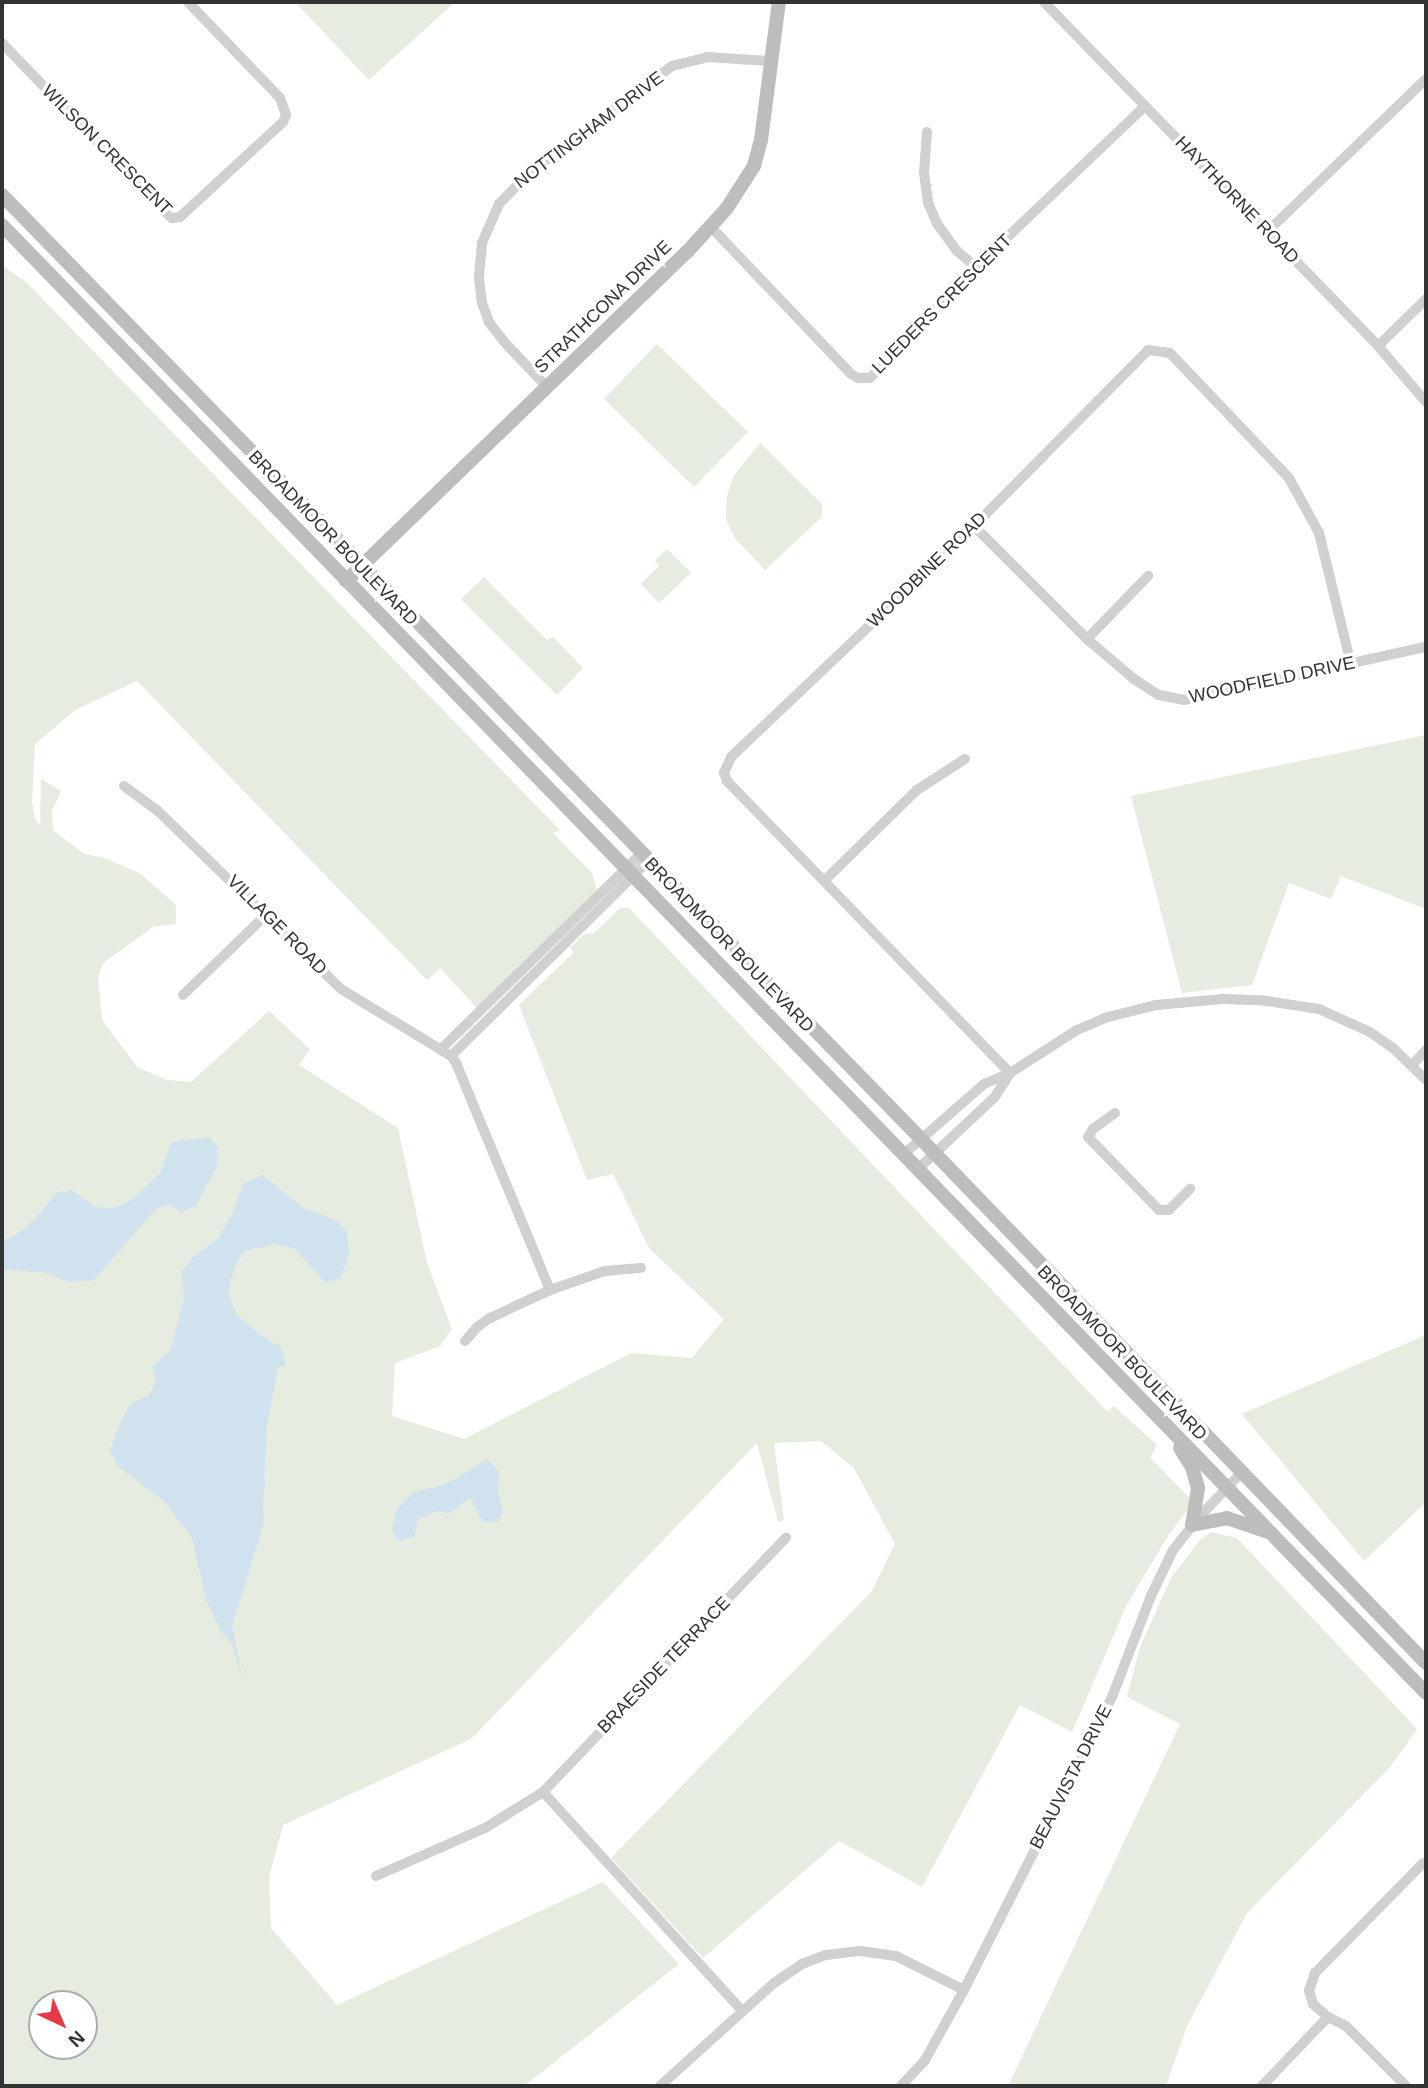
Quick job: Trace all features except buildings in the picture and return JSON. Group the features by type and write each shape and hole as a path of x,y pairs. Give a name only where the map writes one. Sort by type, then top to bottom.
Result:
{"main road":[{"name":"STRATHCONA DRIVE","path":"346,581 711,227 754,166 766,110 769,61 779,2"},
{"name":"BROADMOOR BOULEVARD","path":"2,195 920,1138 1426,1663"},
{"name":"BROADMOOR BOULEVARD","path":"2,225 1426,1693"},
{"path":"1165,1425 1192,1467 1196,1480 1198,1488 1192,1525 1227,1518 1273,1534"}],"street":[{"name":"WILSON CRESCENT","path":"2,43 165,212 172,218 180,217 283,122 286,114 280,98 188,2"},
{"name":"HAYTHORNE ROAD","path":"1044,2 1378,345 1426,402"},
{"name":"NOTTINGHAM DRIVE","path":"548,387 506,344 489,322 482,303 478,277 482,243 499,204 529,173 672,66 706,57 769,61"},
{"path":"1268,231 1426,79"},
{"name":"LUEDERS CRESCENT","path":"711,227 858,378 870,378 976,267 1145,106"},
{"path":"927,132 924,173 928,203 938,226 957,251 976,267"},
{"path":"1378,345 1426,299"},
{"name":"WOODBINE ROAD","path":"1010,1073 727,781 724,773 731,757 974,526 1148,350 1170,353 1289,478 1319,533 1351,664"},
{"name":"WOODFIELD DRIVE","path":"974,526 1087,639 1134,679 1158,695 1184,700 1426,647"},
{"path":"1087,639 1149,576"},
{"path":"824,881 917,790 965,759"},
{"name":"VILLAGE ROAD","path":"124,786 158,811 267,914 341,989 451,1056"},
{"path":"550,1290 456,1062 451,1056 646,856"},
{"path":"440,1050 631,871"},
{"path":"183,995 267,914"},
{"path":"904,1154 984,1084 1010,1073 1049,1046 1108,1017 1156,1005 1223,999 1293,1003 1319,1009 1370,1032 1412,1065 1426,1080"},
{"path":"1412,1065 1426,1051"},
{"path":"918,1169 994,1098 1010,1073"},
{"path":"1115,1113 1093,1129 1088,1137 1159,1210 1169,1210 1190,1189"},
{"path":"465,1341 477,1327 490,1318 550,1290 605,1271 641,1268"},
{"name":"BEAUVISTA DRIVE","path":"901,2086 925,2060 964,1990 1112,1697 1150,1596 1173,1550 1192,1525 1242,1472"},
{"name":"BRAESIDE TERRACE","path":"376,1876 485,1828 543,1792 786,1538"},
{"path":"543,1792 741,2011"},
{"path":"1406,2086 1346,2026 1328,2018 1313,2004 1309,1991 1315,1973 1423,1863"},
{"path":"660,2086 774,1983 802,1964 826,1955 860,1951 896,1956 964,1990"},
{"path":"1262,2086 1328,2018"}],"shaded area":[{"path":"295,2 455,2 369,80"},
{"path":"5,267 27,283 560,830 553,833 592,873 597,891 478,1009 440,968 427,980 137,681 75,710 35,744 32,803 36,821 40,825 41,779 61,791 52,810 53,830 84,854 105,858 141,874 176,905 176,924 153,927 103,963 98,977 102,1020 137,1067 167,1080 191,1082 269,1011 310,1049 299,1065 398,1128 427,1263 452,1329 440,1346 395,1363 392,1416 464,1439 631,1353 692,1358 724,1319 649,1248 613,1174 587,1180 519,1005 573,953 571,947 584,934 593,934 620,908 629,908 1107,1411 1114,1406 1157,1445 1150,1457 1193,1502 1168,1536 1127,1604 1072,1732 1020,1705 922,1887 839,1841 703,1958 611,1858 872,1591 895,1544 854,1468 821,1441 774,1443 784,1520 778,1522 757,1443 471,1739 283,1825 269,1877 271,1928 337,2005 603,1882 679,1964 524,2086 2,2086 2,269"},
{"path":"657,344 748,432 694,487 604,399"},
{"path":"760,443 822,504 822,517 765,570 735,538 726,519 727,496 734,475"},
{"path":"667,549 691,573 659,603 641,584 659,566 655,560"},
{"path":"484,577 547,640 553,637 583,668 557,695 461,599"},
{"path":"1426,735 1426,909 1341,876 1331,899 1289,883 1252,985 1182,993 1131,796"},
{"path":"1426,1335 1426,1502 1364,1561 1242,1414"},
{"path":"1211,1532 1237,1538 1417,1729 1391,1766 1247,1913 1187,2026 1166,2086 1008,2086 1180,1724 1127,1697 1140,1647 1171,1578 1199,1541"}],"water":[{"path":"209,1137 218,1147 217,1166 196,1206 182,1212 169,1204 156,1209 94,1280 68,1282 48,1273 2,1269 2,1241 16,1235 35,1220 56,1193 71,1190 94,1206 107,1209 118,1206 132,1200 161,1172 171,1142"},
{"path":"263,1175 303,1208 336,1220 347,1232 349,1255 340,1279 325,1282 295,1249 275,1244 244,1251 234,1268 228,1293 236,1314 259,1334 281,1347 286,1365 278,1367 266,1430 263,1527 232,1626 243,1681 232,1644 220,1630 206,1599 192,1538 165,1502 118,1466 110,1451 121,1421 132,1403 150,1394 156,1380 152,1367 171,1349 184,1298 182,1272 193,1257 219,1237 233,1213 243,1184"},
{"path":"488,1459 499,1473 498,1492 503,1511 498,1522 483,1522 470,1498 450,1513 436,1511 418,1519 414,1537 398,1541 392,1529 397,1509 414,1492 444,1485"}]}
